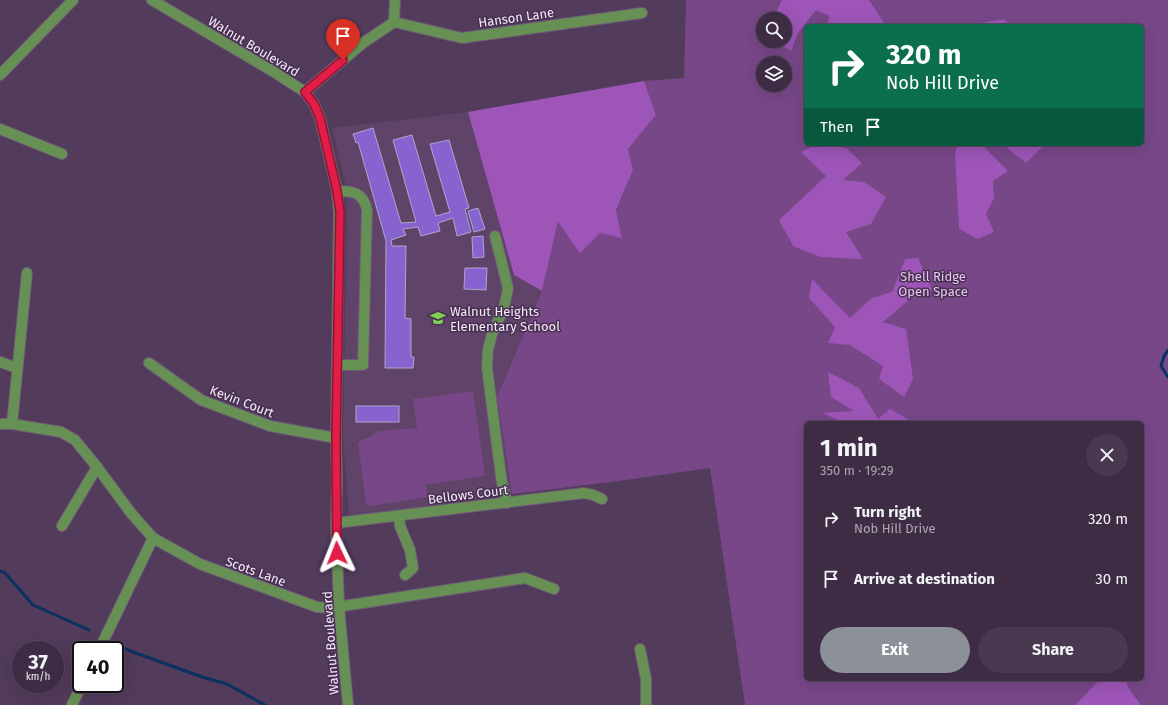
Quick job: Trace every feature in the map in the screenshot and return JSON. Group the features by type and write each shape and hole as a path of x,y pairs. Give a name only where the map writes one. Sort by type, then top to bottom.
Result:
{"street":[{"path":"0,75 73,0"},
{"name":"Walnut Boulevard","path":"152,0 305,92 314,104 320,118 337,191 340,212 336,523 338,607 348,705"},
{"path":"305,92 364,43 394,22 395,0"},
{"name":"Hanson Lane","path":"394,22 462,38 642,13"},
{"path":"0,129 62,154"},
{"path":"337,191 351,191 359,195 365,202 367,210 363,365 338,365"},
{"path":"495,236 508,288 504,308 492,334 488,350 487,367 502,483 507,503"},
{"path":"12,424 27,273"},
{"path":"0,362 17,368"},
{"name":"Kevin Court","path":"149,363 201,400 270,426 336,438"},
{"name":"Scots Lane","path":"0,424 12,424 61,432 75,440 152,538 200,564 317,607 338,607 525,578 554,589"},
{"path":"62,526 97,467"},
{"name":"Bellows Court","path":"336,523 584,493 594,494 602,499"},
{"path":"399,516 400,526 410,550 413,568 405,575"},
{"path":"103,641 152,538"},
{"path":"640,649 646,679 646,705"},
{"path":"72,705 78,693"}],"shaded area":[{"path":"782,0 869,0 885,24 827,24 830,16 816,10 798,33 791,51 786,48 792,48 792,12 776,12"},
{"path":"1004,19 1009,24 979,24"},
{"path":"644,81 656,115 628,149 633,170 616,210 622,238 600,233 580,253 558,222 542,291 514,275 468,112"},
{"name":"Walnut Heights Elementary School","path":"468,112 514,275 542,291 497,397 512,494 349,517 343,435 347,210 345,183 332,128"},
{"path":"814,146 836,146 846,148 862,163 843,180 864,182 886,197 871,224 846,232 863,259 820,257 793,246 779,220 826,176 801,152"},
{"path":"957,146 983,146 1008,171 993,181 994,198 986,214 994,232 978,239 959,229 955,153"},
{"path":"1005,146 1043,146 1026,163"},
{"path":"918,258 932,290 911,298 883,322 906,329 913,379 904,397 879,379 883,366 850,345 828,343 835,327 809,298 812,279 850,318 872,298 892,292 905,259"},
{"path":"828,372 859,388 878,419 890,409 911,421 841,421 822,413 854,411 831,397"},
{"path":"1101,681 1126,681 1129,689 1141,705 1076,705 1096,683"}],"green space":[{"name":"Shell Ridge Open Space","path":"686,0 1168,0 1168,705 745,705 710,468 512,494 497,397 542,291 558,222 622,237 616,210 633,170 628,149 656,115 644,81 684,78"},
{"path":"473,391 485,476 426,485 428,497 370,506 366,504 358,443 377,431 417,428 413,399"}],"building":[{"path":"373,128 401,223 416,222 393,140 412,135 436,216 450,212 430,144 449,140 469,208 465,209 471,232 457,236 453,218 438,223 440,231 421,236 418,227 403,229 406,235 391,240 392,246 406,246 405,318 411,319 411,357 414,357 413,368 385,368 386,241 358,142 356,143 353,134"},
{"path":"478,208 485,229 474,232 468,211"},
{"path":"483,236 484,257 473,258 472,237"},
{"path":"465,268 487,268 486,290 464,289"},
{"path":"356,406 399,406 399,422 356,422"}],"waterway":[{"path":"1168,350 1164,356 1161,366 1168,377"},
{"path":"0,571 5,573 33,605 89,630"},
{"path":"124,649 202,677 227,684 265,705"}],"place":[{"name":"Walnut Heights Elementary School","path":"438,318"}],"route":[{"path":"337,553 336,438 340,212 330,156 320,118 314,104 305,92 343,60"}]}
